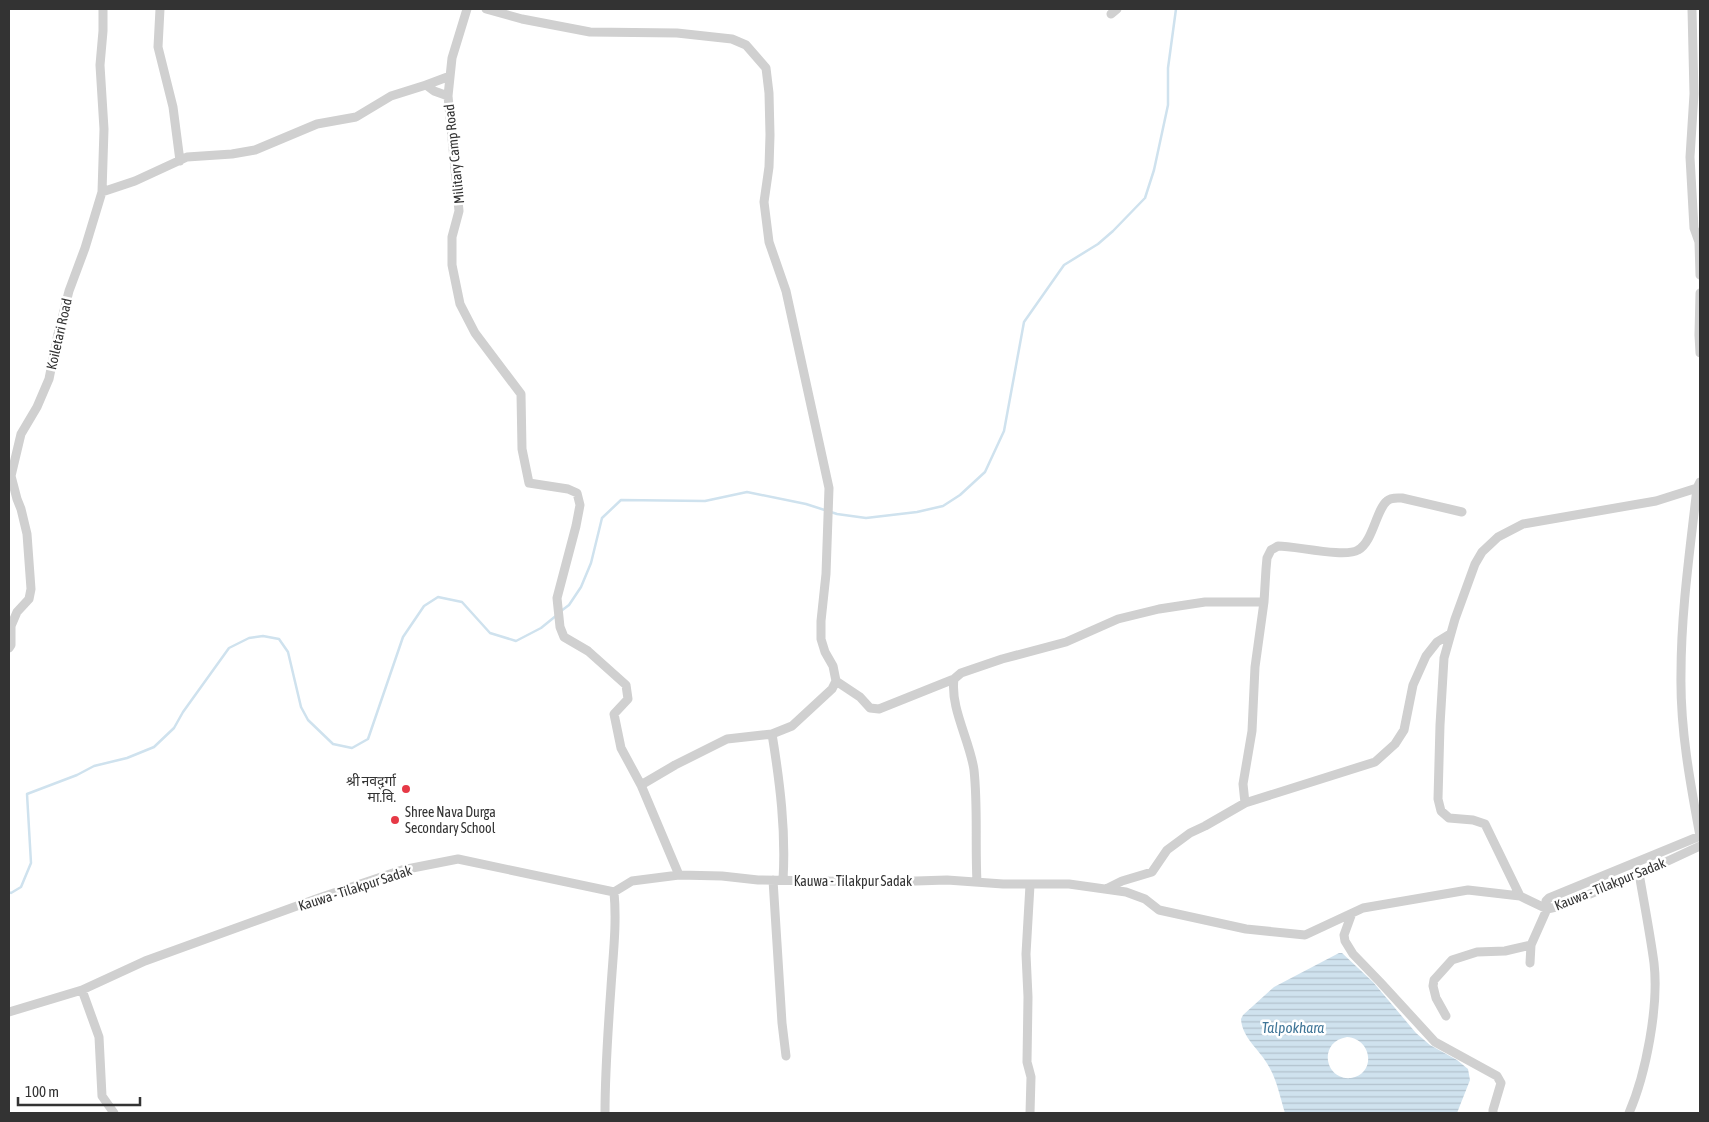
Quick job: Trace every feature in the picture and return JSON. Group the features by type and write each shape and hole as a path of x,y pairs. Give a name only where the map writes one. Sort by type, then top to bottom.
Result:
{"street":[{"name":"Koiletari Road","path":"9,648 11,626 17,612 29,599 31,589 27,534 11,476 21,434 37,407 48,379 69,291 85,248 102,192 104,129 100,66 103,9"},
{"path":"160,9 158,47 173,107 180,161"},
{"name":"Military Camp Road","path":"467,9 452,58 448,96 459,211 452,237 452,266 460,304 475,332 521,394 522,449 529,483 568,489 577,493 580,505 557,598 560,622 564,638 588,651 626,685 628,699 614,714 621,748 641,784"},
{"path":"486,9 522,19 590,32 677,33 732,39 746,45 766,68 769,93 770,135 769,167 764,202 769,242 786,291 829,488 826,574 821,639 825,652 833,666 836,682 832,690 792,726 772,734 727,739 641,784 679,875"},
{"path":"1692,9 1694,94 1690,157 1694,228 1699,241 1700,275"},
{"path":"102,192 135,181 187,157 232,154 256,150 317,124 356,117 391,96 450,76"},
{"path":"426,85 434,91 448,96"},
{"path":"1700,294 1698,335 1700,353"},
{"path":"1520,896 1485,824 1473,820 1449,818 1441,812 1438,799 1440,716 1444,658 1450,634 1475,564 1482,552 1498,537 1522,524 1656,502 1699,487 1698,506 1688,567 1680,673 1683,725 1691,792 1700,836 1548,898 1546,901 1547,908 1531,945 1530,963"},
{"path":"1245,803 1243,784 1252,731 1255,667 1264,602 1267,558 1270,550 1278,546 1353,553 1360,550 1372,533 1386,501 1394,498 1402,498 1462,512"},
{"path":"836,682 850,690 870,708 879,709 954,680 961,673 1002,659 1058,645 1118,619 1159,609 1205,602 1264,602"},
{"path":"1106,889 1122,881 1152,872 1167,850 1190,833 1245,803 1375,762 1382,757 1395,744 1404,730 1413,685 1426,656 1437,642 1450,634"},
{"path":"954,680 956,705 974,770 977,882"},
{"path":"772,734 781,791 785,851 783,880"},
{"name":"Kauwa - Tilakpur Sadak","path":"9,1012 82,990 145,961 319,898 402,870 458,859 614,892 632,881 679,875 773,880 875,882 947,880 1030,885 1069,884 1126,892 1145,899 1159,910 1246,929 1305,935 1363,908 1468,890 1520,896 1547,908 1561,906 1700,846"},
{"path":"1629,1113 1637,1095 1655,1003 1654,965 1639,873"},
{"path":"773,880 782,1023 786,1056"},
{"path":"1030,885 1026,954 1028,997 1027,1062 1031,1077 1030,1113"},
{"path":"606,1113 605,1091 616,917 614,892"},
{"path":"1352,913 1344,935 1344,941 1352,954 1435,1042 1497,1076 1501,1083 1493,1113"},
{"path":"1446,1016 1436,998 1433,986 1434,980 1452,960 1477,952 1505,951 1531,945"},
{"path":"82,990 99,1037 102,1096 114,1113"}],"water":[{"name":"Talpokhara","path":"1342,953 1373,982 1416,1033 1430,1045 1457,1060 1468,1069 1470,1080 1457,1113 1285,1113 1271,1071 1265,1059 1248,1038 1241,1019 1274,987","holes":["1347,1037 1356,1039 1366,1050 1368,1064 1365,1070 1351,1078 1335,1074 1330,1068 1328,1060 1331,1046 1337,1040"]}],"waterway":[{"path":"561,611 569,605 581,587 591,563 602,518 621,500 705,501 747,492 806,504 837,514 866,518 917,512 943,506 960,495 985,472 1004,431 1024,322 1064,265 1098,244 1145,198 1154,170 1168,105 1168,68 1176,9"},
{"path":"9,892 11,893 21,887 31,863 27,794 77,775 94,766 127,758 154,747 174,728 183,712 229,648 249,638 263,636 279,639 288,652 301,707 308,720 333,744 352,748 368,739 403,637 424,606 438,597 462,602 490,633 516,641 541,628 557,615"}],"place":[{"name":"श्री नवदुर्गा मा.वि.","path":"406,789"},
{"name":"Shree Nava Durga Secondary School","path":"395,820"}]}
